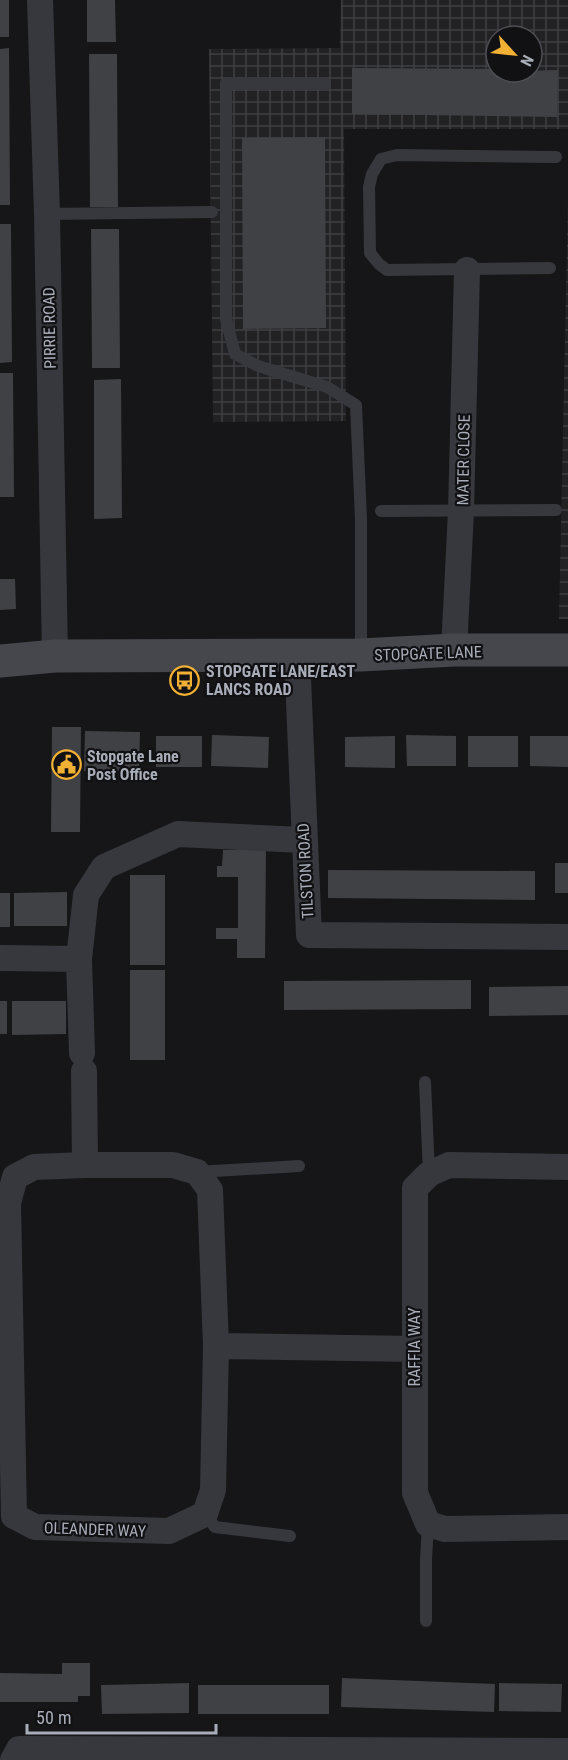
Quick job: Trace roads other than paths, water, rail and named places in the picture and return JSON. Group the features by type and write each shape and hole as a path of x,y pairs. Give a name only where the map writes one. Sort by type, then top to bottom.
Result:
{"main road":[{"name":"STOPGATE LANE","path":"0,661 55,656 361,655 454,650 568,650"}],"street":[{"name":"PIRRIE ROAD","path":"40,0 47,214 55,656"},
{"name":"MATER CLOSE","path":"454,650 461,511 467,270"},
{"name":"TILSTON ROAD","path":"297,655 303,840 309,935 568,937"},
{"path":"85,1165 79,959 86,896 104,867 178,834 303,840"},
{"path":"0,958 79,959"},
{"name":"OLEANDER WAY","path":"197,1172 172,1165 85,1165 34,1167 8,1174 10,1518 35,1527 169,1531 205,1514"},
{"path":"429,1174 449,1165 568,1167"},
{"path":"197,1172 210,1190 216,1346 213,1490 205,1514"},
{"name":"RAFFIA WAY","path":"428,1524 415,1493 414,1349 415,1188 429,1174"},
{"path":"216,1346 414,1349"},
{"path":"428,1524 445,1529 568,1527"},
{"path":"13,1760 19,1749 568,1751"}],"lane":[{"path":"325,84 226,83 226,319 235,354 258,366 327,387 356,405 361,519 361,655"},
{"path":"550,268 387,270 369,253 369,187 372,174 381,159 398,155 556,157"},
{"path":"47,214 213,212"},
{"path":"381,511 556,510"},
{"path":"425,1082 429,1174"},
{"path":"197,1172 299,1166"},
{"path":"205,1514 215,1527 290,1536"},
{"path":"426,1621 428,1524"}],"place":[{"name":"STOPGATE LANE/EAST LANCS ROAD","path":"185,680"},
{"name":"Stopgate Lane Post Office","path":"66,765"}]}
